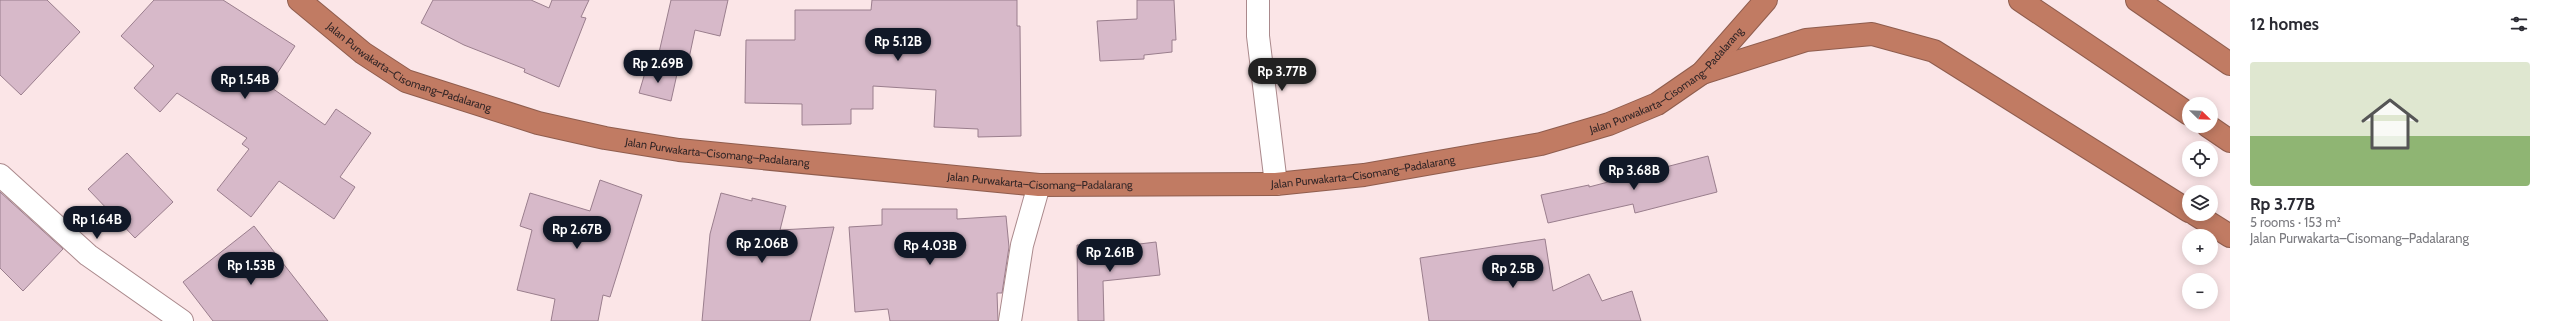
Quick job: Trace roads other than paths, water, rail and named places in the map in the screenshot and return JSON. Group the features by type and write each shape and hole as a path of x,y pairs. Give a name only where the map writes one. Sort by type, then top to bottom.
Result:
{"highway":[{"name":"Jalan Purwakarta–Cisomang–Padalarang","path":"299,0 363,53 406,81 538,124 605,138 679,150 1039,185 1276,184 1364,175 1541,144 1631,116 1657,104 1702,72 1766,0"},
{"path":"2020,0 2182,109"},
{"path":"2137,0 2230,64"},
{"path":"1702,72 1806,40 1872,34 1934,51 2182,206"},
{"path":"2218,133 2230,141"},
{"path":"2206,221 2230,236"}],"street":[{"path":"1258,0 1258,36 1276,184"},
{"path":"0,175 88,255 182,321"},
{"path":"1010,321 1022,245 1039,185"}]}
